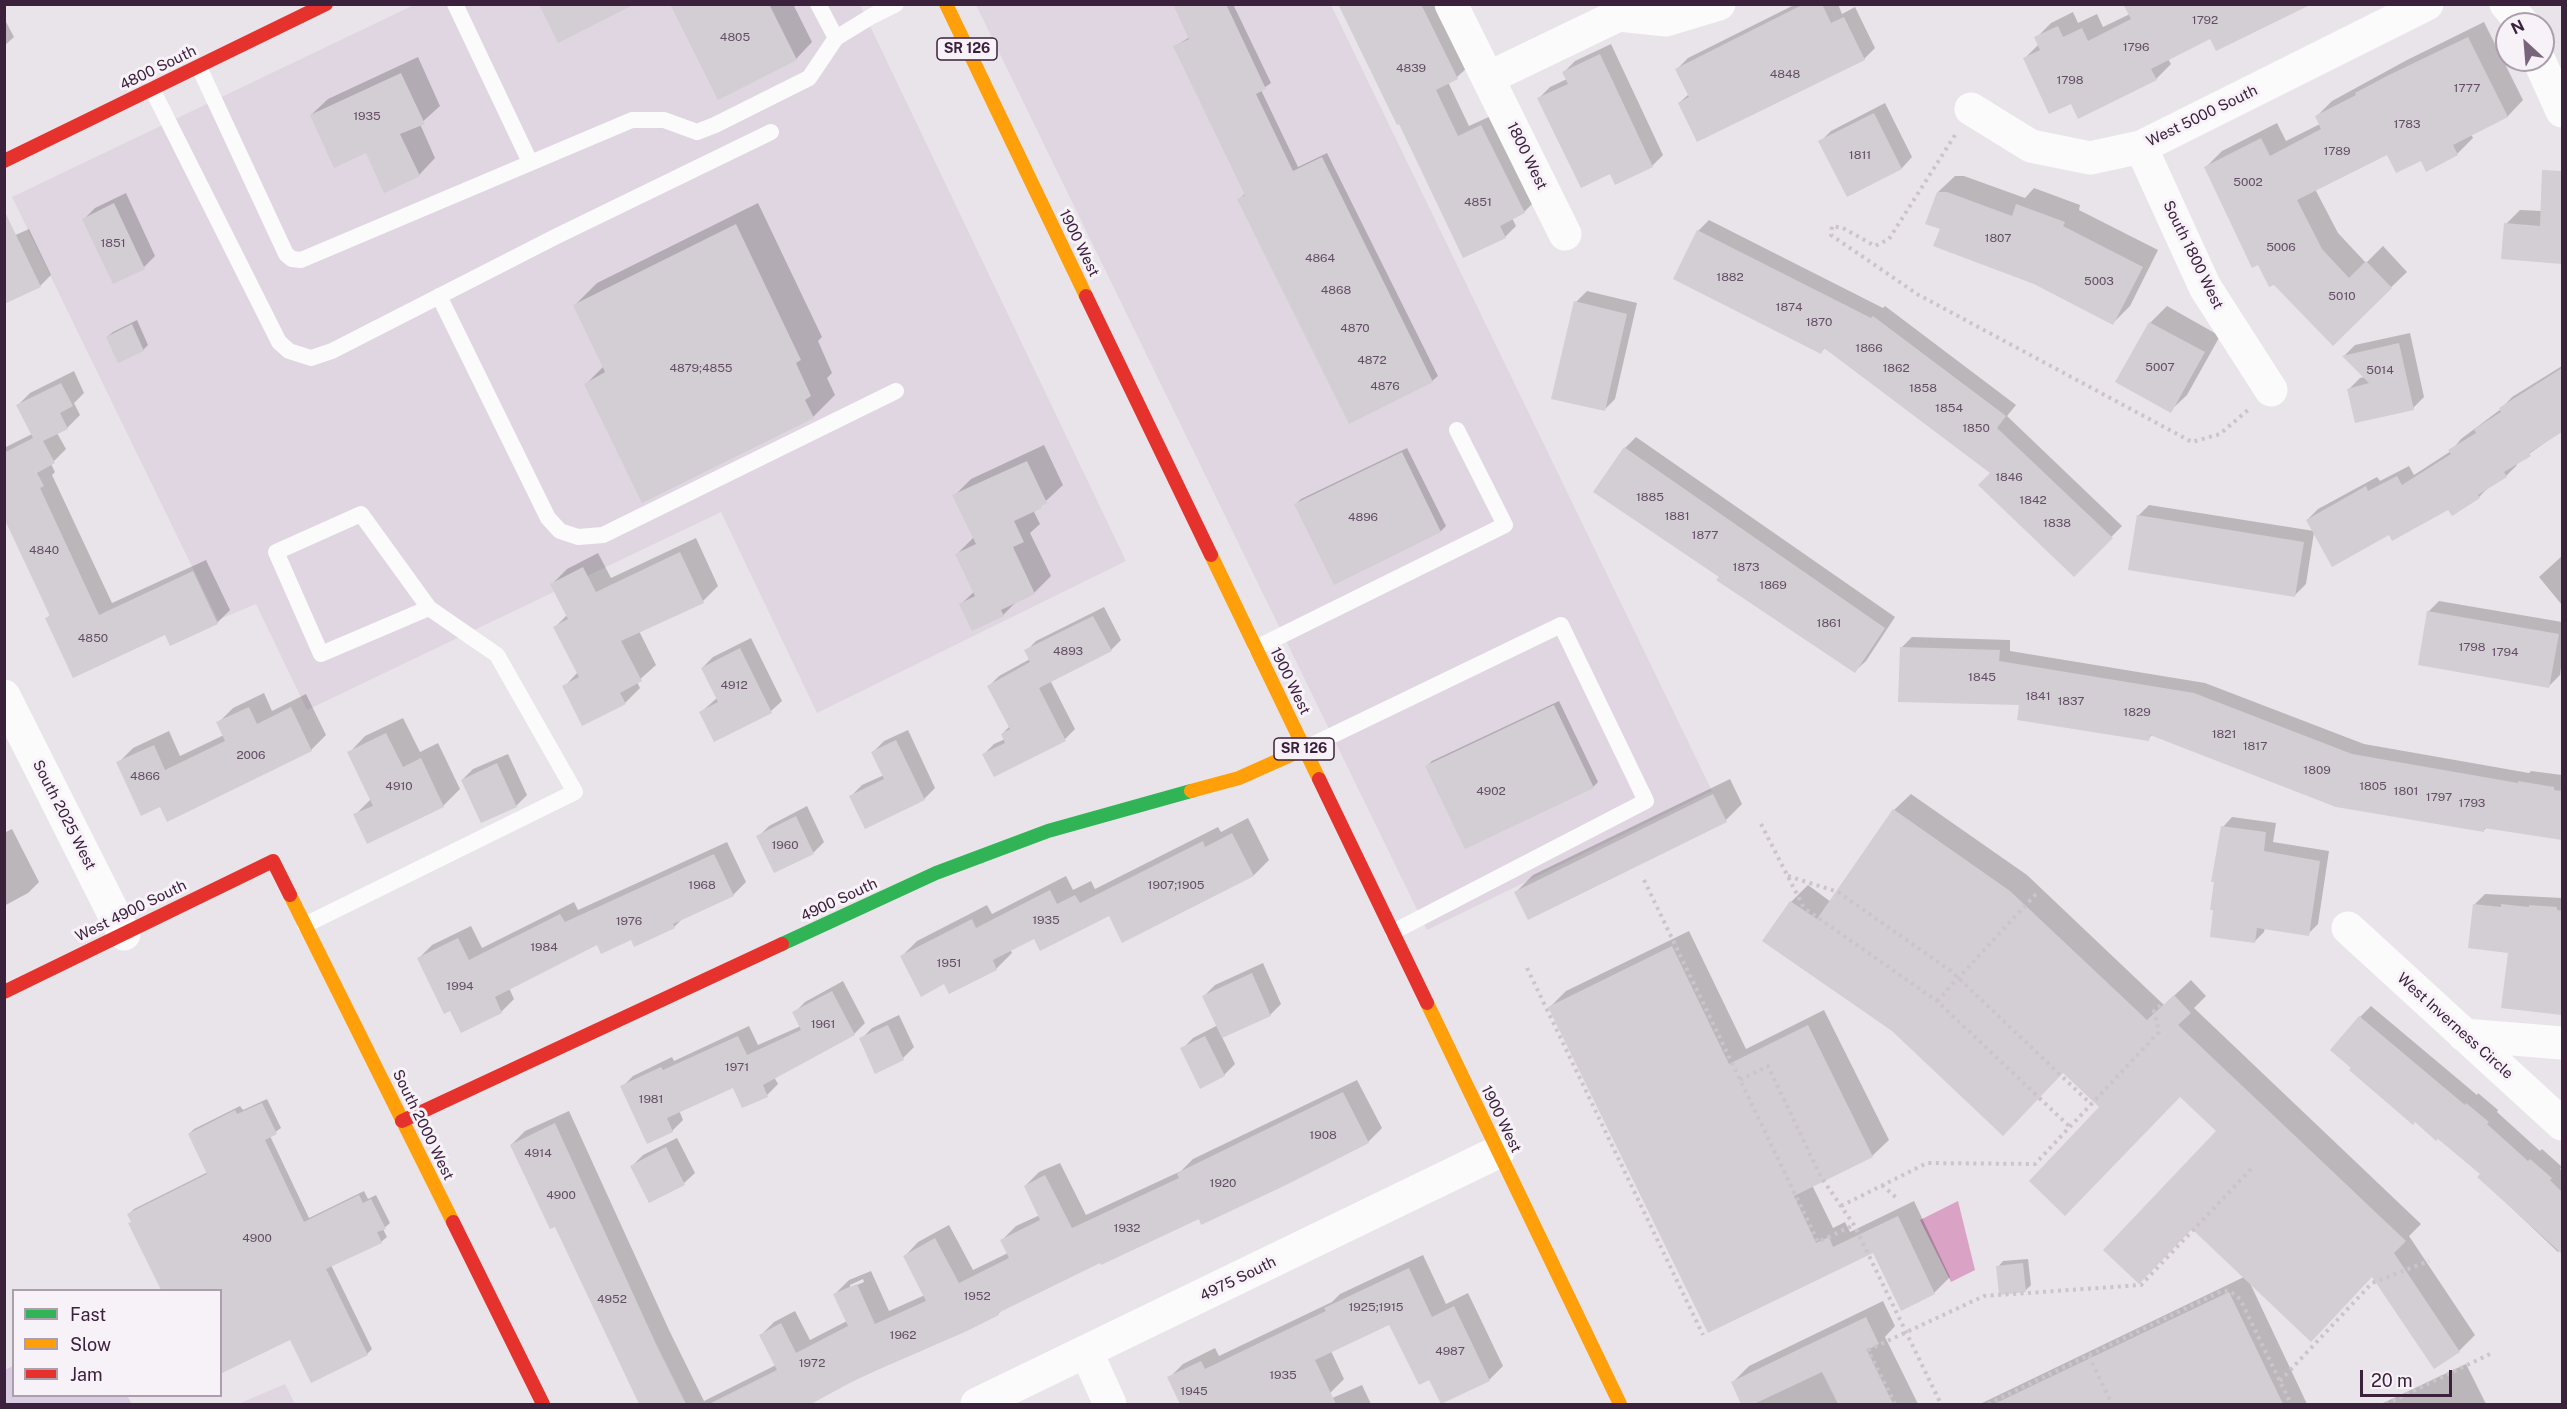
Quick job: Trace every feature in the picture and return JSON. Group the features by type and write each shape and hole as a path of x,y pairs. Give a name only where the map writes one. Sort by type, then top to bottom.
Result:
{"main road":[{"name":"4800 South","path":"4,162 326,4"},
{"name":"1900 West","path":"946,4 1620,1404"},
{"name":"4900 South","path":"402,1121 936,873 1048,831 1239,778 1304,749"},
{"name":"South 2000 West","path":"273,861 543,1404"},
{"name":"West 4900 South","path":"4,992 273,861"}],"street":[{"name":"1800 West","path":"1451,4 1565,234"},
{"path":"1488,78 1618,10 1666,20 1719,4"},
{"name":"West 5000 South","path":"1971,109 2031,146 2090,158 2141,147 2427,4"},
{"path":"2545,72 2562,111"},
{"name":"South 1800 West","path":"2141,147 2205,288 2271,390"},
{"name":"South 2025 West","path":"4,696 123,934"},
{"name":"West Inverness Circle","path":"2348,928 2562,1124"},
{"path":"2464,1035 2562,1043"},
{"name":"4975 South","path":"977,1404 1087,1353 1498,1152"},
{"path":"1087,1353 1110,1404"}],"lane":[{"path":"455,4 530,162"},
{"path":"818,4 836,38"},
{"path":"199,67 286,254 292,259 301,260 632,120 664,120 697,132 808,78 836,38 896,4"},
{"path":"153,89 279,342 289,351 312,358 332,351 555,237 771,132"},
{"path":"439,296 548,518 560,531 579,537 603,535 896,391"},
{"path":"1256,648 1505,525 1457,430"},
{"path":"305,925 575,792 497,655 429,608 361,514 276,552 321,654 429,608"},
{"path":"1304,749 1561,625 1646,801 1393,932"}],"path":[{"path":"1971,109 1889,239 1875,246 1843,228 1832,226 1831,236 1917,294 2192,442 2220,434 2271,390"},
{"path":"1761,824 1804,908 1937,1001 2070,1127"},
{"path":"1787,876 1838,892 1958,978 2091,1104"},
{"path":"1644,880 1818,1242 1854,1225"},
{"path":"1937,1001 2036,894"},
{"path":"1527,968 1704,1335"},
{"path":"1841,1206 1927,1163 2034,1164 2159,1032 2154,1011 2161,1005"},
{"path":"1740,1080 1768,1066 1821,1177 1854,1225 1941,1404"},
{"path":"1895,1404 1868,1350 1984,1296 2141,1285 2251,1169"},
{"path":"1882,1185 1899,1200"},
{"path":"2280,1381 2372,1283 2429,1261"},
{"path":"1988,1404 2222,1291 2230,1291 2240,1299 2291,1404"},
{"path":"2386,1404 2490,1354"},
{"path":"2089,1356 2112,1404"}],"shaded area":[{"path":"414,5 860,5 1126,561 817,713 721,512 307,710 256,604 218,620 12,197"},
{"path":"976,5 1331,5 1712,791 1427,930"},
{"path":"1958,1201 1975,1270 1951,1282 1920,1220"},
{"path":"12,1366 12,1397 128,1397 132,1404 5,1404 5,1370"},
{"path":"285,1384 295,1404 238,1404"}],"building":[{"path":"539,4 635,4 558,43"},
{"path":"670,4 769,4 797,60 718,100"},
{"path":"1173,4 1226,4 1266,89 1256,94 1293,171 1322,157 1433,382 1349,424 1237,199 1245,195 1173,46 1189,39"},
{"path":"1338,4 1421,4 1458,79 1436,90 1458,136 1481,125 1525,213 1500,226 1506,238 1463,258"},
{"path":"1804,4 1822,4 1831,23 1844,17 1865,60 1697,142 1678,103 1689,97 1675,69"},
{"path":"2123,4 2312,4 2216,51 2210,39 2151,69 2157,80 2078,119 2071,104 2049,114 2023,58 2040,50 2034,37 2058,26 2063,37 2082,28 2088,41 2131,19"},
{"path":"2468,37 2508,117 2453,145 2458,155 2426,172 2421,161 2396,173 2387,155 2297,200 2322,249 2349,278 2366,261 2392,288 2333,346 2274,285 2269,287 2258,265 2252,268 2204,167 2261,138 2270,156 2321,129 2315,116 2389,75"},
{"path":"1600,54 1653,167 1615,185 1610,174 1581,188 1537,98 1568,84 1562,72"},
{"path":"401,73 425,124 400,134 420,176 384,193 366,153 334,168 310,115"},
{"path":"1874,113 1902,169 1847,197 1818,141"},
{"path":"2542,170 2562,171 2562,264 2501,259 2504,223 2540,226"},
{"path":"1937,192 1947,192 2012,216 2016,204 2065,222 2063,226 2143,267 2113,325 2034,284 1933,246 1940,229 1925,224"},
{"path":"114,203 145,269 113,284 82,219"},
{"path":"4,210 41,287 4,304"},
{"path":"736,224 801,360 796,363 811,396 805,400 814,418 642,503 584,384 605,372 573,305"},
{"path":"1697,230 1871,318 1873,316 2006,416 1997,428 2113,538 2074,577 1978,485 1990,473 1824,348 1821,354 1673,279"},
{"path":"1574,301 1627,314 1605,411 1551,399"},
{"path":"2149,322 2205,352 2171,413 2115,382"},
{"path":"132,324 144,351 118,363 106,337"},
{"path":"2399,343 2414,410 2355,423 2347,389 2369,383 2342,356"},
{"path":"2562,368 2562,432 2529,453 2531,456 2504,472 2507,477 2478,495 2480,498 2452,516 2448,510 2392,541 2389,535 2332,567 2306,520 2366,486 2368,491 2397,476 2402,485 2451,454 2448,450 2476,433 2474,429 2501,412 2499,408"},
{"path":"61,383 73,406 60,413 68,429 43,441 55,463 37,473 44,486 40,488 99,615 193,571 218,624 170,646 165,635 73,678 45,618 50,616 4,518 4,453 33,438 16,405"},
{"path":"1624,447 1885,628 1855,673 1716,580 1719,577 1593,492"},
{"path":"1402,452 1441,532 1334,585 1294,504"},
{"path":"1027,461 1047,503 1041,506 1042,508 1014,521 1024,542 1013,547 1035,594 1001,610 1004,616 972,631 959,604 975,596 955,554 976,544 952,495"},
{"path":"2137,515 2304,542 2295,597 2128,570"},
{"path":"680,552 704,603 621,641 642,681 620,693 626,704 582,726 562,686 579,677 553,627 568,619 550,584 583,567 596,592"},
{"path":"2427,611 2559,634 2549,688 2418,665"},
{"path":"1093,616 1112,651 1039,688 1066,741 994,777 982,754 1005,743 1001,734 1010,729 987,686 1030,662 1024,650"},
{"path":"1900,647 2000,650 1999,661 2194,693 2352,754 2518,783 2518,781 2554,787 2554,790 2562,791 2562,840 2484,828 2484,832 2336,807 2150,735 2149,741 2017,720 2019,705 1898,702"},
{"path":"740,648 772,713 714,742 699,712 718,702 701,668"},
{"path":"1554,705 1594,788 1465,849 1425,766"},
{"path":"249,707 257,724 291,707 312,751 167,822 160,807 141,816 116,762 154,745 165,770 225,741 216,722"},
{"path":"386,733 403,767 421,758 444,807 367,844 353,814 373,806 347,752"},
{"path":"896,740 925,800 865,829 849,796 884,779 871,752"},
{"path":"497,763 517,807 481,823 461,780"},
{"path":"1713,794 1727,822 1528,920 1514,892"},
{"path":"1893,809 2010,891 2147,1020 2174,995 2191,1013 2178,1025 2406,1241 2394,1253 2460,1352 2434,1369 2372,1277 2311,1342 2192,1229 2139,1284 2103,1250 2216,1131 2180,1097 2065,1216 2029,1181 2099,1107 2063,1073 2003,1136 1892,1031 1762,941 1790,901 1817,919"},
{"path":"796,816 814,854 774,873 756,836"},
{"path":"2221,826 2266,832 2264,851 2320,861 2309,936 2257,928 2255,943 2210,937 2213,910 2210,910 2214,882 2211,882"},
{"path":"1232,833 1254,876 1122,943 1109,916 1040,951 1034,939 993,960 997,970 949,994 944,984 921,997 900,956 972,919 976,928 1050,890 1057,904 1075,895 1080,903 1203,841 1205,847"},
{"path":"714,854 734,896 673,924 675,928 634,947 631,940 601,954 597,945 495,997 502,1013 461,1033 450,1011 444,1014 417,958 458,938 469,960 560,914 565,922"},
{"path":"2473,904 2501,907 2501,904 2557,907 2557,910 2562,911 2562,1015 2501,1008 2508,953 2468,948"},
{"path":"1672,946 1729,1064 1808,1025 1873,1157 1794,1196 1816,1243 1829,1237 1833,1247 1898,1216 1935,1294 1901,1311 1873,1253 1708,1333 1548,1007"},
{"path":"1252,973 1271,1016 1222,1038 1202,996"},
{"path":"832,991 855,1035 763,1085 768,1097 742,1108 733,1088 667,1118 673,1132 647,1144 620,1086 661,1067 663,1070 738,1036 747,1055 801,1030 792,1012"},
{"path":"2359,1016 2465,1105 2466,1103 2489,1122 2487,1124 2528,1161 2530,1159 2552,1178 2550,1180 2562,1192 2562,1254 2477,1177 2480,1174 2415,1122 2413,1125 2349,1070 2351,1068 2330,1050"},
{"path":"888,1025 904,1060 875,1074 859,1038"},
{"path":"1205,1036 1225,1076 1200,1089 1180,1048"},
{"path":"1343,1092 1369,1143 1286,1185 1201,1225 1199,1219 1101,1265 1100,1263 998,1313 999,1315 967,1331 859,1378 811,1404 709,1404 777,1370 759,1335 781,1323 796,1353 848,1326 833,1294 857,1284 875,1324 926,1301 903,1256 935,1238 959,1283 1009,1258 1000,1240 1040,1220 1024,1186 1045,1175 1072,1228 1179,1178 1177,1173"},
{"path":"262,1103 277,1134 265,1140 304,1222 359,1195 363,1203 371,1199 386,1229 377,1232 382,1243 326,1269 368,1355 311,1383 290,1340 222,1373 222,1289 161,1289 128,1223 131,1222 127,1214 207,1174 188,1134 235,1110 237,1114"},
{"path":"555,1123 656,1344 686,1404 639,1404 555,1227 550,1229 510,1145"},
{"path":"666,1147 685,1185 649,1203 630,1166"},
{"path":"2023,1263 2026,1292 1999,1295 1996,1266"},
{"path":"1409,1268 1432,1317 1454,1306 1490,1381 1441,1404 1429,1380 1419,1385 1389,1325 1315,1360 1336,1404 1180,1404 1167,1377 1201,1361 1205,1369 1326,1311 1324,1308"},
{"path":"2229,1292 2283,1404 1994,1404 2189,1311"},
{"path":"1866,1317 1879,1344 1867,1350 1893,1404 1838,1404 1822,1372 1754,1404 1741,1404 1731,1382"}],"traffic: fast":[{"path":"782,944 936,873 1048,831 1191,791"}],"traffic: slow":[{"path":"946,4 1086,296"},
{"path":"1211,555 1319,779"},
{"path":"1191,791 1239,778 1304,749"},
{"path":"290,895 453,1222"},
{"path":"1427,1003 1620,1404"}],"traffic: jam":[{"path":"4,161 326,4"},
{"path":"1086,296 1211,555"},
{"path":"1319,779 1427,1003"},
{"path":"4,992 273,861 290,895"},
{"path":"402,1121 782,944"},
{"path":"453,1222 543,1404"}]}
